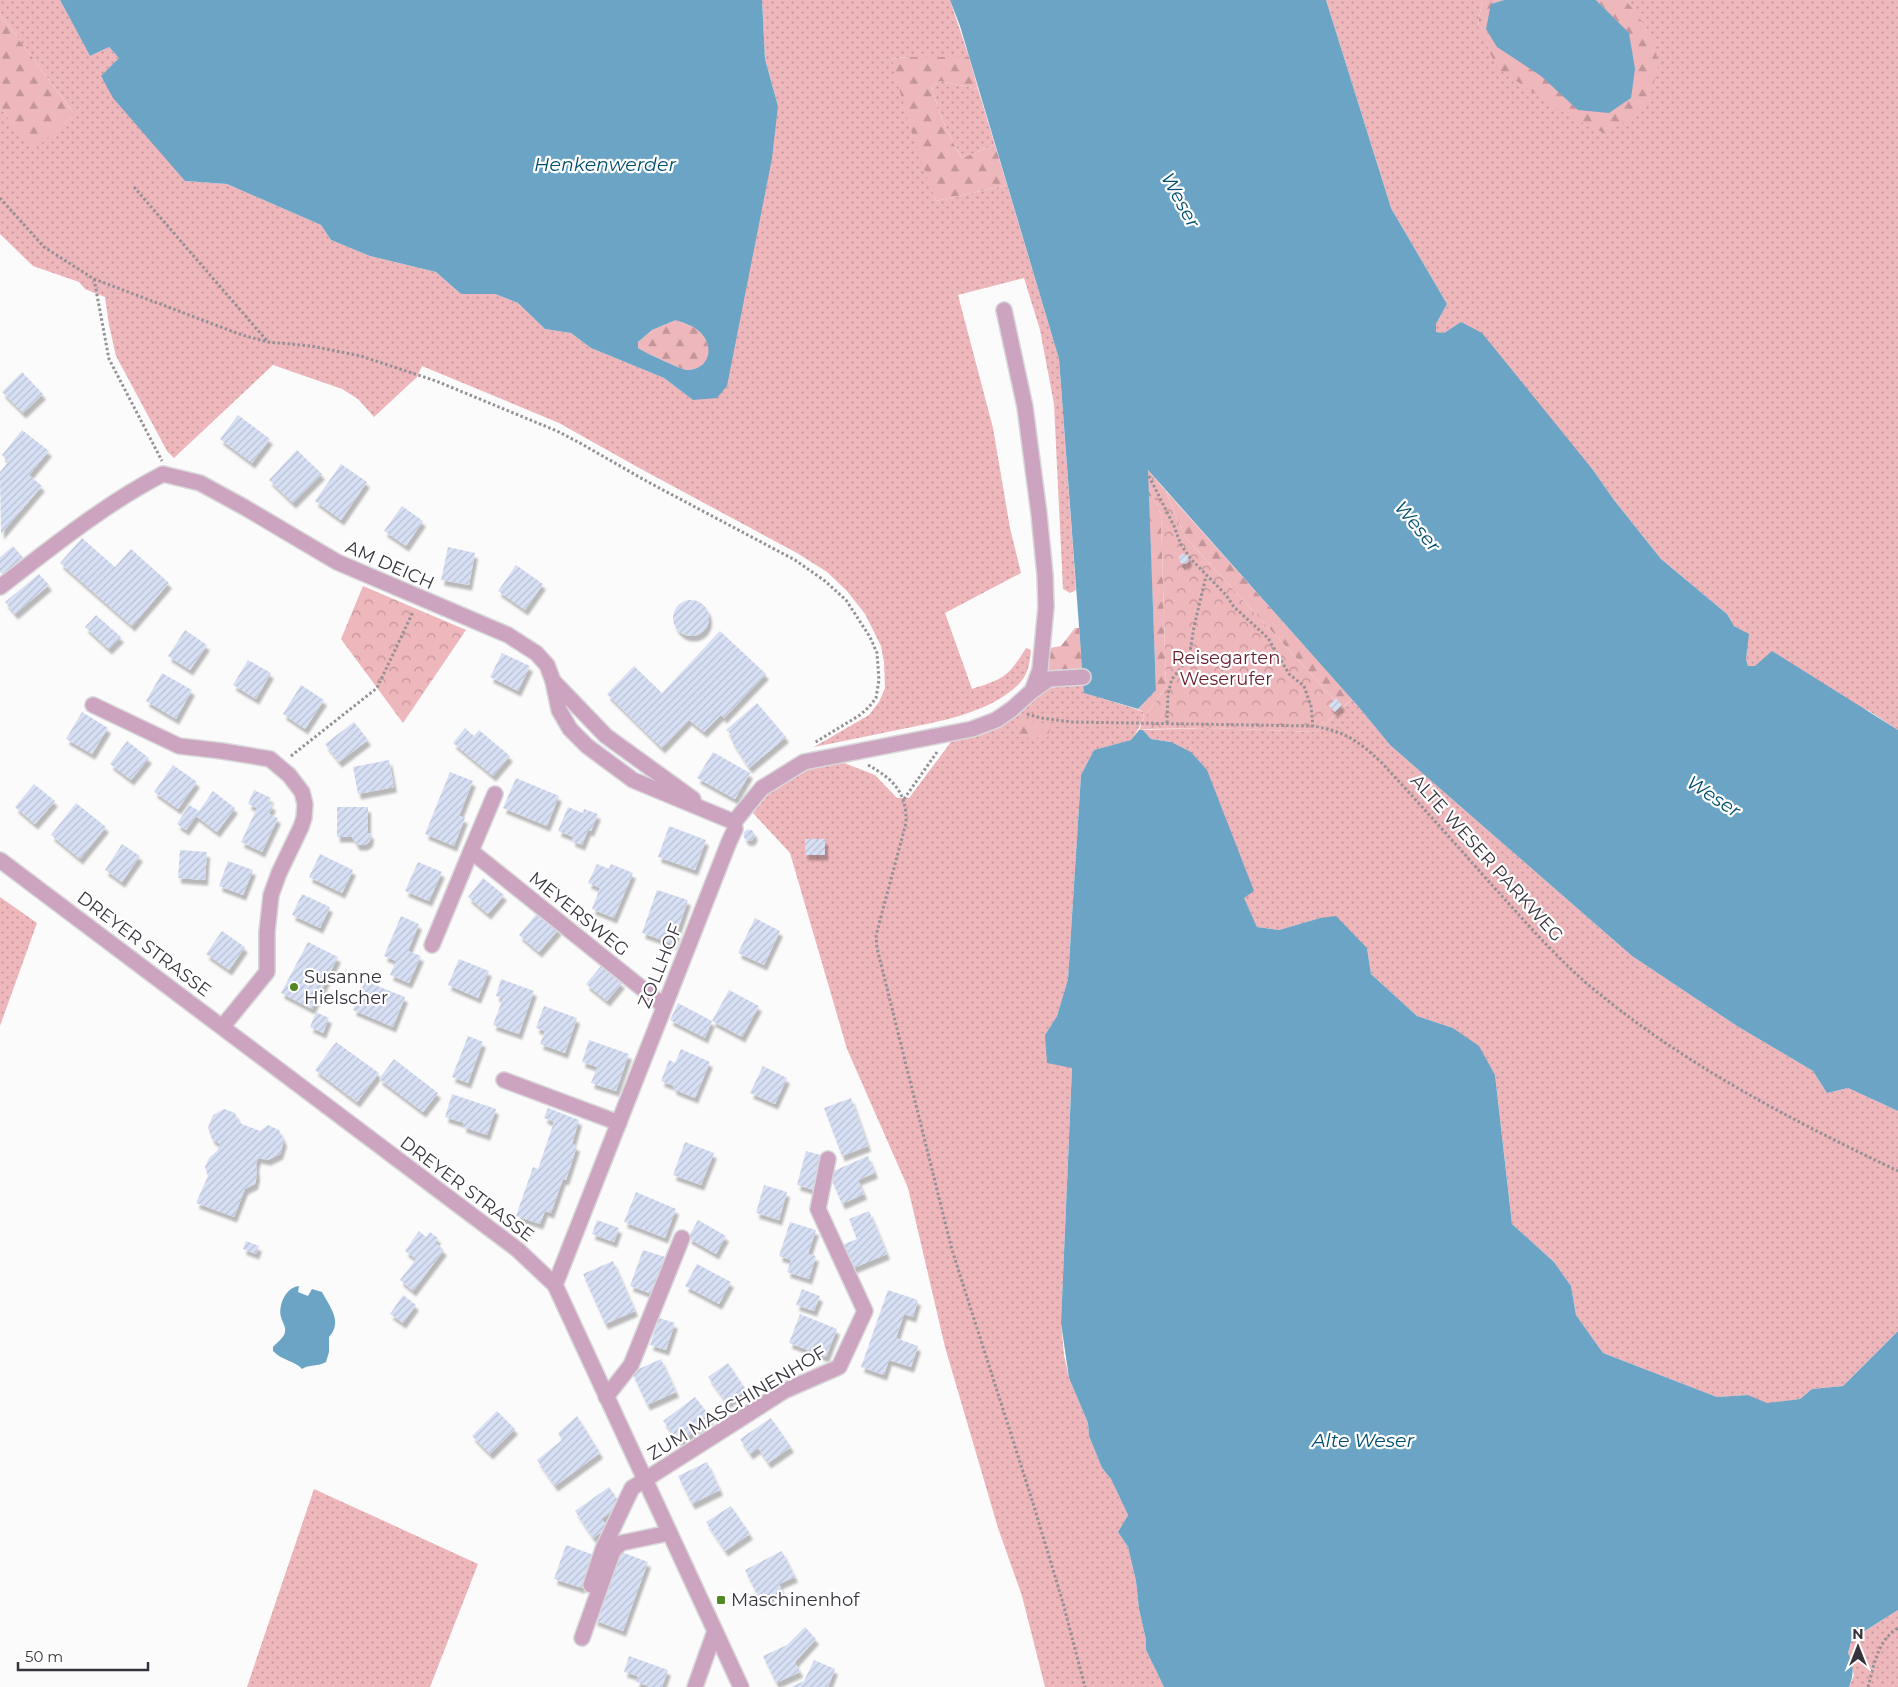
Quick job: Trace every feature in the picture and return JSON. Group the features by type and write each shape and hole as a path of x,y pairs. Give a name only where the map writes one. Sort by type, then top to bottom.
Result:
{"street":[{"path":"1004,310 1025,408 1045,575 1046,607 1040,670 1032,691"},
{"path":"0,587 63,539 142,485 163,474"},
{"name":"AM DEICH","path":"163,474 200,483 337,562 508,635 536,653 546,665 553,681 559,710 570,729 587,746 634,780 734,822"},
{"path":"734,822 762,788 804,762 972,729 996,720 1049,679 1083,677"},
{"path":"553,681 606,736 711,811"},
{"path":"94,705 179,746 270,759 293,779 302,792 305,804 304,818 297,838 271,894 267,932 266,972 223,1026"},
{"path":"432,945 494,794"},
{"name":"ZOLLHOF","path":"555,1285 734,829 734,822"},
{"name":"MEYERSWEG","path":"471,851 664,1006"},
{"name":"DREYER STRASSE","path":"0,860 223,1026 518,1250 555,1285 741,1687"},
{"path":"504,1080 619,1124"},
{"name":"ZUM MASCHINENHOF","path":"645,1481 784,1391 838,1367 865,1311 818,1209 828,1159"},
{"path":"606,1397 630,1365 682,1238"},
{"path":"591,1585 603,1549 632,1488 645,1481"},
{"path":"582,1638 613,1551 621,1543 669,1533"},
{"path":"695,1687 715,1631"}],"path":[{"path":"134,187 268,342"},
{"path":"0,198 44,248 94,280 242,335 268,342 338,351 385,363 436,381 557,431 794,560 825,580 846,600 870,637 877,654 879,685 876,698 869,707 860,716 809,747 804,762"},
{"path":"94,280 109,359 162,458 163,474"},
{"path":"1149,476 1182,545 1206,575 1226,595 1234,607 1268,638 1289,674 1304,686 1311,706 1314,726"},
{"path":"1167,723 1168,694 1172,679 1190,658 1194,627 1206,575"},
{"path":"279,766 377,688 420,599"},
{"name":"ALTE WESER PARKWEG","path":"1012,709 1041,718 1072,722 1314,726 1347,735 1362,745 1393,775 1533,931 1573,971 1602,996 1696,1062 1761,1100 1898,1171"},
{"path":"904,799 948,734"},
{"path":"839,754 863,762 882,773 892,781 904,799 906,823 878,924 877,948 952,1250 1033,1503 1063,1603 1085,1687"},
{"path":"1868,1687 1876,1656 1881,1645 1888,1634 1898,1628"}],"green space":[{"path":"0,0 60,0 90,56 109,47 119,58 101,77 185,181 227,184 321,225 331,240 370,256 436,272 461,294 495,294 518,303 545,329 571,333 591,348 664,378 693,400 778,106 765,59 762,0 950,0 969,57 906,57 892,59 936,201 1007,185 1059,359 1076,590 1070,593 1063,589 1054,404 1040,330 1024,278 958,295 993,428 1010,528 1021,573 945,613 972,689 1004,676 1026,648 1031,650 1029,664 1024,677 1006,695 977,710 928,724 814,747 869,715 879,702 885,688 881,646 865,614 847,591 827,572 797,553 559,423 422,366 417,377 374,417 358,399 342,389 273,365 174,458 167,451 116,356 105,297 85,289 79,282 33,266 0,234 0,107 32,150 75,115 0,14"},
{"path":"1326,0 1482,0 1478,26 1630,5 1626,0 1898,0 1898,730 1869,711 1755,666 1748,666 1746,659 1748,634 1734,626 1727,614 1661,559 1614,500 1593,470 1462,322 1444,333 1436,332 1436,324 1447,304 1391,208"},
{"path":"1482,0 1504,0 1491,4 1497,47 1541,76 1578,110 1631,98 1635,69 1629,33 1596,0 1626,0 1655,39 1658,70 1645,109 1606,134 1567,115 1497,68 1478,26"},
{"path":"0,14 75,115 32,151 0,107"},
{"path":"906,57 969,57 978,89 940,81 932,86 934,95 944,123 962,158 995,145 1007,185 936,201 911,131 892,59"},
{"path":"940,81 978,89 995,145 962,158 944,123 934,95 932,86"},
{"path":"676,320 698,330 708,344 708,356 701,366 695,369 684,369 638,348 638,342 652,330"},
{"name":"Reisegarten Weserufer","path":"1147,469 1165,490 1186,538 1342,708 1317,732 1208,728 1139,730 1144,718 1166,687 1161,514 1148,487"},
{"path":"1148,487 1161,514 1166,687 1144,718 1143,712 1138,709 1156,689"},
{"path":"1165,490 1352,699 1342,708 1186,538"},
{"path":"363,586 466,630 403,723 341,639"},
{"path":"1075,628 1079,628 1083,672 1071,674 1048,670 1050,648 1061,646"},
{"path":"1083,683 1085,693 1136,709 1143,712 1144,718 1132,740 1094,750 1081,775 1068,979 1057,1016 1045,1035 1072,1067 1061,1323 1064,1355 1069,1378 1088,1423 1089,1436 1102,1468 1111,1479 1128,1515 1118,1532 1128,1547 1136,1581 1146,1650 1164,1687 1045,1687 1022,1596 998,1528 945,1347 908,1188 847,1049 790,853 753,813 776,785 799,772 839,761 875,775 897,798 909,798 951,742 991,727 1036,692"},
{"path":"1352,699 1390,745 1632,956 1737,1026 1813,1071 1827,1093 1848,1088 1898,1111 1898,1331 1843,1386 1812,1389 1800,1399 1767,1404 1748,1395 1717,1397 1603,1353 1576,1315 1571,1286 1554,1262 1512,1224 1495,1075 1453,1028 1417,1016 1371,974 1367,948 1320,918 1279,930 1257,927 1171,742 1151,739 1143,730 1208,728 1317,732"},
{"path":"1018,720 1051,726 1047,738 1017,737"},
{"path":"0,897 37,923 0,1026"},
{"path":"314,1489 478,1564 430,1687 247,1687"},
{"path":"1898,1610 1898,1687 1849,1687 1854,1675 1848,1653 1852,1639"}],"water":[{"name":"Henkenwerder","path":"60,0 762,0 765,59 778,106 772,158 727,386 717,398 693,400 664,378 591,348 571,333 545,329 518,303 495,294 461,294 436,272 370,256 331,240 321,225 227,184 185,181 113,98 101,76 119,58 109,47 90,56","holes":["676,320 698,330 708,344 708,356 701,366 695,369 684,369 638,348 638,342 652,330"]},
{"name":"Weser","path":"950,0 1326,0 1391,208 1447,304 1436,324 1436,332 1444,333 1461,322 1482,333 1593,470 1614,500 1661,559 1727,614 1734,626 1749,634 1746,659 1748,666 1755,666 1772,651 1898,730 1898,1111 1848,1088 1827,1093 1813,1071 1737,1026 1632,956 1390,745 1357,705 1148,470 1156,690 1138,709 1084,693 1059,359 960,26"},
{"path":"1504,0 1596,0 1629,33 1635,69 1631,98 1609,113 1578,110 1541,76 1497,47 1486,29 1491,4"},
{"name":"Alte Weser","path":"1139,730 1143,730 1151,739 1171,742 1191,752 1207,770 1254,891 1244,898 1257,927 1279,930 1320,918 1336,916 1367,948 1371,974 1417,1016 1453,1028 1479,1046 1495,1075 1512,1224 1554,1262 1571,1286 1576,1315 1603,1353 1717,1397 1748,1395 1767,1403 1800,1399 1812,1389 1843,1386 1898,1331 1898,1610 1852,1639 1848,1653 1853,1670 1849,1687 1164,1687 1146,1650 1136,1581 1128,1547 1118,1532 1128,1515 1111,1479 1102,1468 1089,1436 1088,1423 1069,1378 1061,1323 1072,1068 1047,1063 1045,1035 1057,1016 1068,979 1081,775 1094,750 1131,740"},
{"path":"299,1286 298,1292 308,1296 312,1289 322,1292 334,1314 335,1320 335,1326 329,1337 329,1352 326,1362 302,1369 273,1351 273,1347 285,1332 280,1312 284,1297 294,1287"}],"building":[{"path":"22,372 43,394 23,413 2,392"},
{"path":"238,415 270,439 252,463 220,439"},
{"path":"22,430 49,451 29,475 42,486 1,534 0,472 8,462 2,455"},
{"path":"297,450 322,474 293,503 269,480"},
{"path":"341,464 367,482 341,520 315,501"},
{"path":"402,506 423,521 406,546 384,531"},
{"path":"82,538 115,567 131,549 169,583 132,626 60,563"},
{"path":"13,546 25,560 4,577 0,572 0,557"},
{"path":"448,547 475,553 469,585 441,580"},
{"path":"1182,554 1186,554 1189,559 1188,563 1182,564 1179,561 1179,557"},
{"path":"516,565 543,584 525,610 498,591"},
{"path":"39,574 49,585 15,614 5,602"},
{"path":"691,600 698,601 704,605 708,611 708,625 704,631 698,635 691,636 684,635 678,631 674,625 673,618 674,611 678,605 684,601"},
{"path":"96,615 121,637 109,649 85,627"},
{"path":"185,630 207,645 190,670 168,656"},
{"path":"720,631 766,674 724,718 721,715 704,732 689,720 662,748 607,694 634,666 662,693"},
{"path":"502,653 530,666 518,691 490,677"},
{"path":"248,660 271,673 256,699 233,685"},
{"path":"162,673 192,690 176,719 146,701"},
{"path":"301,685 324,700 305,729 283,714"},
{"path":"1336,698 1342,705 1335,712 1329,706"},
{"path":"757,703 786,737 749,768 731,740 732,735 726,730"},
{"path":"82,712 108,728 92,754 66,739"},
{"path":"354,722 368,740 339,762 325,744"},
{"path":"465,728 474,736 479,730 510,756 493,776 453,743"},
{"path":"127,741 149,758 131,780 110,764"},
{"path":"713,752 750,773 735,799 697,778"},
{"path":"389,760 394,787 358,794 353,767"},
{"path":"173,765 197,782 178,809 154,792"},
{"path":"450,772 473,781 459,816 465,818 454,846 425,834"},
{"path":"516,778 559,796 547,826 503,808"},
{"path":"34,784 55,801 35,824 15,807"},
{"path":"254,790 271,798 268,803 273,805 269,814 278,818 262,852 241,842 257,808 248,804"},
{"path":"213,791 235,808 217,832 196,816 186,830 177,824 189,805 199,811"},
{"path":"76,803 106,827 80,859 51,835"},
{"path":"337,807 368,807 368,833 371,833 370,841 365,845 357,845 352,837 337,837"},
{"path":"568,807 583,813 584,809 598,814 591,831 588,830 582,845 572,841 573,837 558,831"},
{"path":"669,826 706,840 695,870 658,857"},
{"path":"749,829 755,835 749,841 743,835"},
{"path":"805,839 825,839 825,855 805,855"},
{"path":"122,844 140,856 122,882 105,870"},
{"path":"180,850 207,852 205,880 178,878"},
{"path":"320,854 353,870 342,893 309,877"},
{"path":"228,861 253,870 243,895 219,886"},
{"path":"418,862 442,872 429,901 405,891"},
{"path":"597,864 609,869 611,864 633,873 614,918 592,909 600,888 588,883"},
{"path":"483,878 504,895 488,914 468,897"},
{"path":"657,890 688,900 673,944 642,933"},
{"path":"302,894 330,907 320,928 292,915"},
{"path":"538,912 559,929 539,952 519,935"},
{"path":"401,916 419,924 408,951 421,956 409,983 390,975 396,961 384,956"},
{"path":"755,918 780,931 764,965 738,953"},
{"path":"222,931 245,947 229,970 206,954"},
{"path":"308,942 338,957 312,1009 281,993"},
{"path":"459,959 489,971 478,998 448,985"},
{"path":"601,966 622,983 607,1001 586,984"},
{"path":"501,979 534,991 519,1034 493,1025 503,998 496,996"},
{"path":"365,981 405,997 393,1027 353,1010"},
{"path":"729,990 759,1006 742,1037 712,1021"},
{"path":"678,1003 712,1021 705,1038 670,1020"},
{"path":"544,1006 577,1018 565,1053 540,1044 545,1031 536,1028"},
{"path":"316,1012 329,1018 323,1033 310,1027"},
{"path":"468,1036 483,1042 468,1083 452,1077"},
{"path":"589,1040 629,1054 616,1091 591,1083 597,1067 582,1062"},
{"path":"336,1042 379,1073 357,1102 315,1070"},
{"path":"681,1049 710,1062 695,1098 673,1089 674,1086 661,1081 669,1060 675,1063"},
{"path":"394,1059 438,1093 423,1112 379,1079"},
{"path":"763,1066 787,1078 775,1104 750,1093"},
{"path":"452,1094 496,1109 487,1135 463,1127 464,1123 445,1117"},
{"path":"851,1098 868,1146 842,1156 824,1108"},
{"path":"548,1108 579,1120 572,1144 577,1146 566,1180 563,1179 551,1213 545,1211 540,1224 516,1216 533,1167 538,1169 554,1122 544,1118"},
{"path":"224,1109 235,1113 239,1123 260,1131 268,1125 279,1130 284,1141 280,1154 268,1160 258,1158 255,1184 245,1189 234,1217 196,1203 208,1176 205,1167 209,1158 217,1151 220,1144 212,1139 208,1128 213,1115"},
{"path":"685,1142 714,1153 701,1185 673,1175"},
{"path":"806,1151 824,1156 814,1190 797,1185"},
{"path":"868,1156 875,1173 858,1180 864,1194 842,1204 829,1173"},
{"path":"764,1185 787,1192 779,1220 756,1213"},
{"path":"636,1192 676,1209 665,1238 624,1222"},
{"path":"869,1211 887,1254 851,1269 842,1245 857,1239 849,1219"},
{"path":"597,1220 619,1228 614,1242 592,1234"},
{"path":"698,1220 726,1236 716,1254 688,1238"},
{"path":"790,1222 816,1230 808,1254 816,1256 809,1279 787,1272 791,1260 779,1256"},
{"path":"419,1231 426,1237 430,1232 438,1238 435,1243 444,1250 413,1291 400,1280 416,1259 405,1251"},
{"path":"246,1241 259,1246 256,1254 243,1249"},
{"path":"643,1250 665,1257 652,1294 630,1286"},
{"path":"613,1261 635,1311 605,1324 583,1274"},
{"path":"697,1264 731,1282 719,1304 685,1286"},
{"path":"802,1289 820,1296 814,1311 796,1305"},
{"path":"888,1290 918,1300 913,1317 904,1314 896,1338 918,1346 911,1367 889,1360 884,1375 861,1367"},
{"path":"403,1295 416,1305 403,1323 390,1314"},
{"path":"800,1314 837,1329 826,1357 789,1343"},
{"path":"659,1318 675,1323 666,1350 650,1345"},
{"path":"661,1359 676,1392 647,1405 632,1372"},
{"path":"728,1363 746,1390 727,1403 708,1377"},
{"path":"695,1397 711,1418 680,1442 663,1421"},
{"path":"497,1411 515,1429 490,1454 472,1436"},
{"path":"577,1416 600,1453 555,1486 537,1460 562,1440 558,1433"},
{"path":"771,1418 791,1447 768,1463 758,1448 750,1454 740,1439"},
{"path":"707,1462 720,1490 692,1504 678,1476"},
{"path":"609,1487 621,1505 601,1519 608,1527 593,1538 575,1511"},
{"path":"731,1506 750,1534 725,1551 706,1522"},
{"path":"566,1545 594,1555 582,1588 554,1579"},
{"path":"619,1551 648,1562 623,1631 594,1620"},
{"path":"782,1551 795,1577 779,1584 782,1591 761,1602 745,1570"},
{"path":"805,1627 816,1639 795,1662 800,1672 776,1683 763,1656 787,1645"},
{"path":"629,1656 668,1670 662,1687 651,1687 636,1682 638,1676 624,1672"},
{"path":"814,1660 835,1669 828,1687 791,1687 804,1681"}],"place":[{"name":"Susanne Hielscher","path":"294,987"},
{"name":"Maschinenhof","path":"721,1600"}]}
